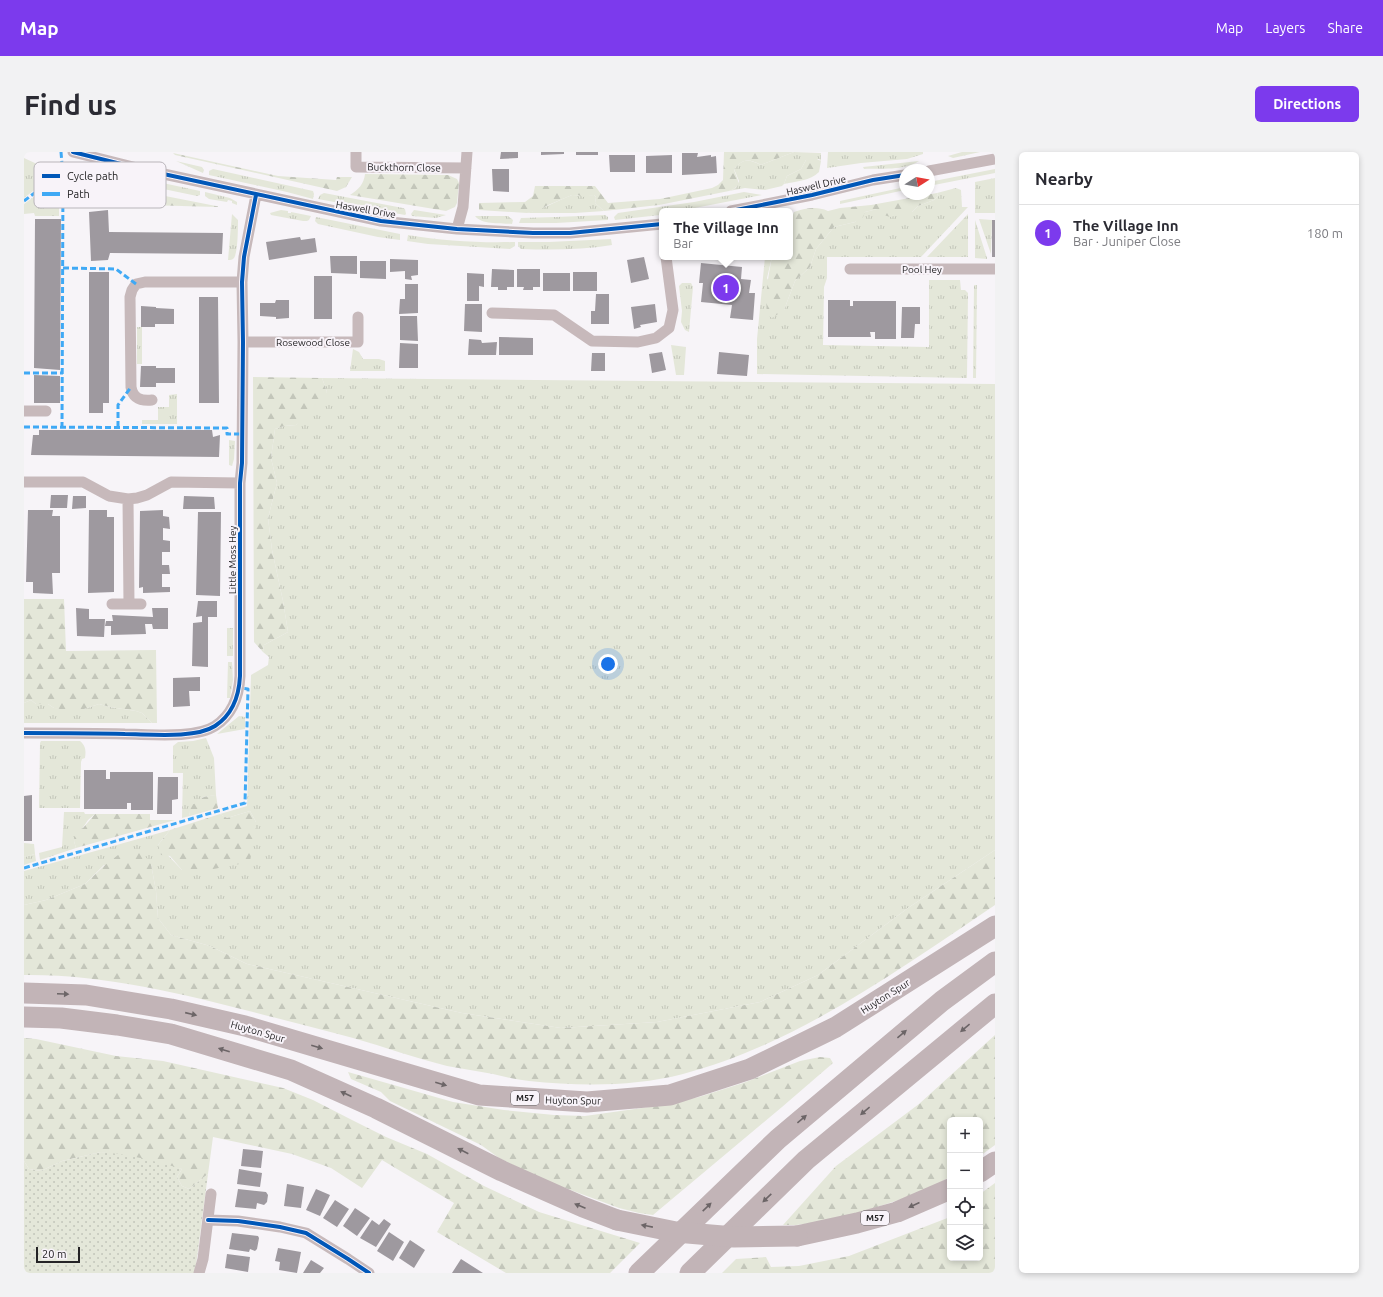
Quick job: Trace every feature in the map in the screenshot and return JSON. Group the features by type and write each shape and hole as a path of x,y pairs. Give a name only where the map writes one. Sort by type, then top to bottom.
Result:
{"highway":[{"name":"Huyton Spur","path":"24,992 86,995 171,1009 245,1026 479,1095 586,1102 670,1095 750,1069 836,1027 995,926"},
{"path":"639,1273 778,1139 942,1001 995,962"},
{"path":"690,1273 806,1160 995,1004"},
{"name":"M57","path":"24,1017 61,1018 171,1034 292,1070 376,1108 502,1171 583,1207 617,1220 676,1232 727,1236 797,1236 857,1223 897,1212 947,1190"},
{"path":"983,1170 995,1162"}],"street":[{"name":"Haswell Drive","path":"73,152 113,162"},
{"name":"Buckthorn Close","path":"356,152 356,167 466,168"},
{"path":"457,229 463,206 467,152"},
{"path":"935,170 995,159"},
{"name":"Haswell Drive","path":"166,175 381,221 457,229 532,233 570,233 659,226"},
{"name":"Haswell Drive","path":"746,208 812,195 873,180 899,176"},
{"name":"Little Moss Hey","path":"24,733 191,733 215,726 231,709 237,696 239,688 240,483 242,463 242,282 244,257 256,195"},
{"path":"492,313 554,315 592,341 638,342 656,338 669,328 673,310 666,260"},
{"name":"Pool Hey","path":"850,269 995,269"},
{"path":"152,400 140,400 132,393 130,387 130,297 136,284 145,282 242,282"},
{"name":"Rosewood Close","path":"243,342 358,342 358,317"},
{"path":"24,411 46,411"},
{"path":"24,482 83,482 109,496 128,499 147,495 171,482 240,483"},
{"path":"128,499 129,604"},
{"path":"112,604 141,604"},
{"path":"199,1273 203,1259 211,1194"},
{"path":"208,1220 238,1221 280,1227 306,1234 369,1273"}],"green space":[{"path":"724,152 794,152 761,165 750,161 744,161 734,169 738,180 737,187 729,191 659,205 604,211 595,203 596,197 594,195 583,197 572,195 540,210 527,213 479,210 479,203 525,202 533,196 535,186 595,186 608,203 660,199 712,188 723,180"},
{"path":"794,152 821,153 821,161 819,159 806,160 801,169 787,176 782,186 765,190 745,188 729,191 736,188 739,181 734,169 744,161 761,165"},
{"path":"828,152 923,152 923,154 907,159 827,168"},
{"path":"962,152 980,152 953,158 948,156"},
{"path":"173,153 278,176 336,180 337,177 352,177 346,187 337,191 175,155"},
{"path":"24,158 34,163 34,190 24,198"},
{"path":"809,158 815,158 821,161 819,172 807,179 784,184 787,176 801,169 806,160"},
{"path":"176,161 202,167 204,170 203,173"},
{"path":"919,161 913,164 899,164 899,168 864,169 863,167"},
{"path":"213,169 313,191 313,199 209,175 209,171"},
{"path":"995,169 995,173 935,185 935,181"},
{"path":"365,174 448,175 457,179 459,183 457,203 455,207 446,211 350,195 360,186"},
{"path":"995,178 995,213 975,213 975,182"},
{"path":"166,184 200,191 200,195 197,196 166,190"},
{"path":"899,188 899,191 840,204 840,201"},
{"path":"956,188 961,190 962,207 968,207 921,257 827,257 827,278 824,287 823,345 929,347 929,280 960,280 961,290 965,290 968,293 967,378 757,374 757,339 765,260 771,260 767,278 784,310 795,281 810,267 816,249 834,227 855,222 865,212 877,209 912,212 918,206 935,200 938,196 937,193"},
{"path":"205,192 230,198 237,202 237,205 228,200 227,202 209,199 205,196"},
{"path":"744,192 762,195 695,208 659,208 659,215 615,220 614,217 618,213 694,202"},
{"path":"324,193 403,208 405,209 406,214 318,199 320,195"},
{"path":"935,193 937,193 938,196 935,199"},
{"path":"572,195 594,195 596,197 595,203 604,211 575,213 527,213 544,207"},
{"path":"166,196 221,207 166,206"},
{"path":"34,197 34,208 59,208 59,216 35,216 34,213 24,214 24,204"},
{"path":"899,200 934,200 918,206 912,212 890,217 881,214 877,209 865,212 863,217 855,222 834,227 816,249 810,267 795,281 784,310 772,318 767,315 767,286 771,260 793,260 794,212 811,208 819,208 828,211 840,208 871,205"},
{"path":"281,210 288,211 288,213 291,212 311,216 309,220 303,221 271,215 270,213"},
{"path":"414,210 446,215 436,218 412,216 411,214"},
{"path":"232,214 238,220 237,246 234,258 228,260"},
{"path":"968,214 968,257 927,257"},
{"path":"605,215 608,217 608,220 556,223 519,223 521,218"},
{"path":"475,216 508,216 513,220 512,224 492,223 482,221"},
{"path":"316,217 400,234 400,240 378,237 318,224 315,221"},
{"path":"979,219 992,220 991,254"},
{"path":"975,220 987,258 987,259 975,258"},
{"path":"408,235 461,241 515,242 515,246 510,249 428,244 407,241"},
{"path":"611,239 612,245 589,248 521,249 518,246 518,242"},
{"path":"682,283 691,283 693,287 689,332 685,330 681,322 682,311 679,286"},
{"path":"974,285 977,285 976,378 973,378"},
{"path":"137,327 142,327 142,364 137,364"},
{"path":"671,345 686,347 684,375 676,375"},
{"path":"353,349 359,352 363,359 379,359 385,361 385,371 350,371"},
{"path":"253,377 322,378 327,392 317,410 296,425 284,426 275,429 271,458 277,483 268,518 272,550 288,632 264,645 263,652 254,642"},
{"path":"322,378 995,384 995,850 908,908 818,975 760,1002 657,1022 561,1028 462,1013 247,964 210,946 171,935 158,918 156,891 151,864 104,865 85,884 46,900 24,905 24,871 170,830 158,845 182,870 256,822 250,811 227,818 220,814 247,806 251,675 268,665 269,657 263,652 264,645 288,632 272,550 268,518 277,483 271,458 275,429 284,426 296,425 327,392"},
{"path":"177,394 177,424 142,424 142,420 158,420 158,407 169,407 169,395"},
{"path":"229,440 235,441 232,466 229,465"},
{"path":"24,599 64,599 66,651 156,650 157,723 152,723 142,713 136,711 99,704 72,711 54,708 48,704 36,704 31,700 24,703"},
{"path":"227,628 233,628 233,656 227,656"},
{"path":"228,662 232,662 233,680 230,698 227,698"},
{"path":"31,700 36,704 48,704 54,708 84,709 99,704 136,711 142,713 152,723 24,723 24,703"},
{"path":"239,716 245,717 245,729 217,734"},
{"path":"206,738 214,758 216,795 203,797 189,812 190,816 182,818 183,773 173,773 173,746 178,742"},
{"path":"41,741 80,741 83,745 85,749 85,758 82,759 81,762 80,808 39,808"},
{"path":"216,795 218,808 190,816 189,812 191,805 202,798"},
{"path":"250,811 256,822 250,862 203,871 182,870 170,856 161,855 158,845 170,830 220,814 227,818"},
{"path":"64,812 84,812 85,814 95,814 88,820 74,841 76,848 40,860 39,853 62,847"},
{"path":"95,814 150,814 150,820 175,820 76,848 74,841 77,831 83,828"},
{"path":"24,843 34,844 35,854 24,857"},
{"path":"140,850 151,864 156,891 158,918 171,935 210,946 247,964 462,1013 561,1028 657,1022 760,1002 818,975 908,908 995,850 995,905 884,979 845,1003 806,1025 725,1061 683,1074 645,1081 606,1084 548,1083 520,1080 447,1066 423,1060 365,1041 223,1004 158,989 91,979 24,975 24,905 46,900 85,884 105,865 122,852"},
{"path":"35,854 36,861 24,865 24,857"},
{"path":"995,1035 995,1145 983,1154 983,1117 947,1117 947,1179 920,1193 830,1221 783,1225 836,1166 919,1104"},
{"path":"24,1038 36,1039 116,1056 163,1061 283,1088 313,1100 386,1137 427,1154 484,1186 539,1212 640,1243 610,1273 506,1273 437,1232 454,1203 382,1160 362,1188 331,1168 292,1154 213,1137 208,1174 189,1189 182,1186 177,1177 182,1169 101,1152 62,1161 41,1171 29,1169 24,1161"},
{"path":"820,1057 830,1058 833,1063 653,1215 619,1208 541,1179 499,1158 481,1145 390,1101 381,1092 351,1079 348,1072 453,1102 504,1110 554,1115 585,1116 656,1106 699,1097 743,1083 800,1061"},
{"path":"101,1152 142,1158 182,1169 177,1177 182,1186 189,1189 208,1174 195,1273 24,1273 24,1161 29,1169 41,1171 62,1161"},
{"path":"995,1183 995,1273 722,1273 736,1259 766,1257 771,1267 799,1266 849,1256 947,1218 947,1261 983,1261 983,1192"}],"building":[{"path":"501,152 518,152 518,158 500,159"},
{"path":"541,152 564,152 564,154 541,155"},
{"path":"576,152 598,152 598,155 576,155"},
{"path":"682,153 698,153 697,157 711,155 711,157 716,156 717,173 682,175"},
{"path":"609,155 635,155 635,172 610,172"},
{"path":"672,155 672,173 646,173 646,156"},
{"path":"492,169 509,169 509,192 493,191"},
{"path":"108,210 109,232 223,233 222,254 110,253 108,260 91,261 89,212"},
{"path":"35,219 61,219 60,370 34,368"},
{"path":"992,220 995,220 995,257 992,257"},
{"path":"300,237 301,240 315,238 317,252 269,260 266,242"},
{"path":"330,256 357,256 357,274 331,273"},
{"path":"644,257 649,279 631,283 627,260"},
{"path":"390,259 418,260 418,275 411,276 412,280 405,279 405,271 390,272"},
{"path":"360,261 386,261 386,279 360,278"},
{"path":"701,263 742,267 741,279 751,280 749,293 755,293 753,320 730,318 732,305 701,302 703,283 699,283"},
{"path":"492,269 514,270 514,287 507,287 507,290 498,290 498,287 491,287"},
{"path":"517,269 540,269 540,287 533,287 533,290 523,290 524,287 517,287"},
{"path":"89,272 109,272 109,403 103,403 103,413 89,413"},
{"path":"573,272 597,272 597,291 573,291"},
{"path":"467,273 484,274 484,287 479,286 479,301 467,301"},
{"path":"543,273 570,273 570,291 543,291"},
{"path":"314,276 332,276 332,319 314,319"},
{"path":"405,284 418,284 418,313 399,314 400,299 405,299"},
{"path":"596,294 609,294 609,324 591,324 591,311 595,311"},
{"path":"199,297 218,297 219,403 199,403"},
{"path":"276,300 289,300 289,318 276,319 276,317 260,316 260,303 275,303"},
{"path":"828,300 850,300 850,306 853,306 853,301 896,301 896,339 875,339 875,332 870,332 871,337 828,337"},
{"path":"465,304 482,304 482,332 464,331"},
{"path":"655,304 657,322 640,325 641,327 634,329 631,307"},
{"path":"141,306 174,309 174,324 155,324 155,327 141,327"},
{"path":"902,307 920,307 920,324 915,324 914,338 901,338"},
{"path":"400,316 417,316 418,341 400,340"},
{"path":"499,337 533,338 533,355 499,355"},
{"path":"469,339 481,340 482,343 497,342 496,355 468,355"},
{"path":"400,343 418,344 418,368 399,368"},
{"path":"662,352 666,370 652,373 649,354"},
{"path":"719,352 749,355 747,376 717,374"},
{"path":"592,353 605,353 605,371 591,371"},
{"path":"141,366 175,368 175,383 156,383 156,387 140,387"},
{"path":"34,375 60,376 60,403 34,403"},
{"path":"39,430 212,430 213,437 220,435 219,457 31,455 33,435 39,435"},
{"path":"51,495 68,495 67,508 50,508"},
{"path":"73,496 86,496 86,508 72,509"},
{"path":"184,496 214,497 215,509 183,509"},
{"path":"28,510 53,510 52,516 60,516 60,573 52,573 53,594 33,593 33,582 26,582"},
{"path":"89,510 107,510 107,517 114,517 114,592 88,593"},
{"path":"163,510 163,516 169,517 170,529 163,528 163,540 170,541 170,552 162,552 162,565 169,565 170,574 162,574 162,587 170,587 170,592 143,593 143,587 139,588 140,511"},
{"path":"198,512 221,512 220,596 196,595"},
{"path":"198,601 217,601 217,617 208,617 208,667 192,666 193,623 202,622 202,616 196,617"},
{"path":"76,608 89,609 89,619 105,619 104,637 77,636"},
{"path":"152,608 168,608 168,629 153,629 152,624 145,624 146,634 111,635 111,626 105,626 106,621 113,621 112,615 153,617"},
{"path":"200,677 200,691 189,691 190,706 173,707 173,678"},
{"path":"84,770 106,770 106,779 110,779 110,772 153,772 153,810 131,810 131,803 127,803 127,809 84,809"},
{"path":"158,777 178,777 178,799 172,800 172,814 157,814"},
{"path":"32,795 32,841 24,841 24,796"},
{"path":"243,1149 263,1151 261,1168 241,1166"},
{"path":"239,1169 262,1173 260,1187 237,1184"},
{"path":"287,1184 304,1187 301,1208 284,1206"},
{"path":"238,1189 266,1192 268,1195 267,1202 264,1205 257,1203 256,1209 235,1207"},
{"path":"316,1189 330,1195 320,1216 306,1210"},
{"path":"335,1200 349,1209 337,1227 323,1218"},
{"path":"355,1208 370,1218 357,1236 343,1226"},
{"path":"384,1219 391,1224 376,1247 360,1238 372,1220 379,1225"},
{"path":"389,1232 404,1242 393,1261 377,1251"},
{"path":"232,1233 258,1236 257,1249 255,1251 250,1249 249,1252 229,1249"},
{"path":"410,1240 425,1250 414,1268 399,1258"},
{"path":"278,1248 301,1252 297,1273 279,1270 280,1262 275,1261"},
{"path":"227,1254 250,1257 248,1272 225,1268"},
{"path":"461,1259 483,1273 452,1273"},
{"path":"311,1260 324,1268 320,1273 303,1273"}],"marked path":[{"path":"61,152 62,162"},
{"path":"24,201 34,193"},
{"path":"62,427 63,208"},
{"path":"63,268 116,269 136,284"},
{"path":"24,373 63,373"},
{"path":"118,427 118,405 131,387"},
{"path":"24,427 227,428 227,434 242,434"},
{"path":"24,868 245,803 248,689 239,688"}],"cycle path":[{"path":"73,152 113,162"},
{"path":"166,175 381,221 457,229 533,233 570,233 659,224"},
{"path":"746,208 812,195 873,180 899,176"},
{"path":"24,733 158,735 196,733 206,730 221,722 234,704 240,676 240,483 242,463 243,342 242,282 244,257 256,195"},
{"path":"208,1220 238,1221 280,1227 306,1233 369,1273"}],"place":[{"name":"The Village Inn","path":"726,288"}]}
